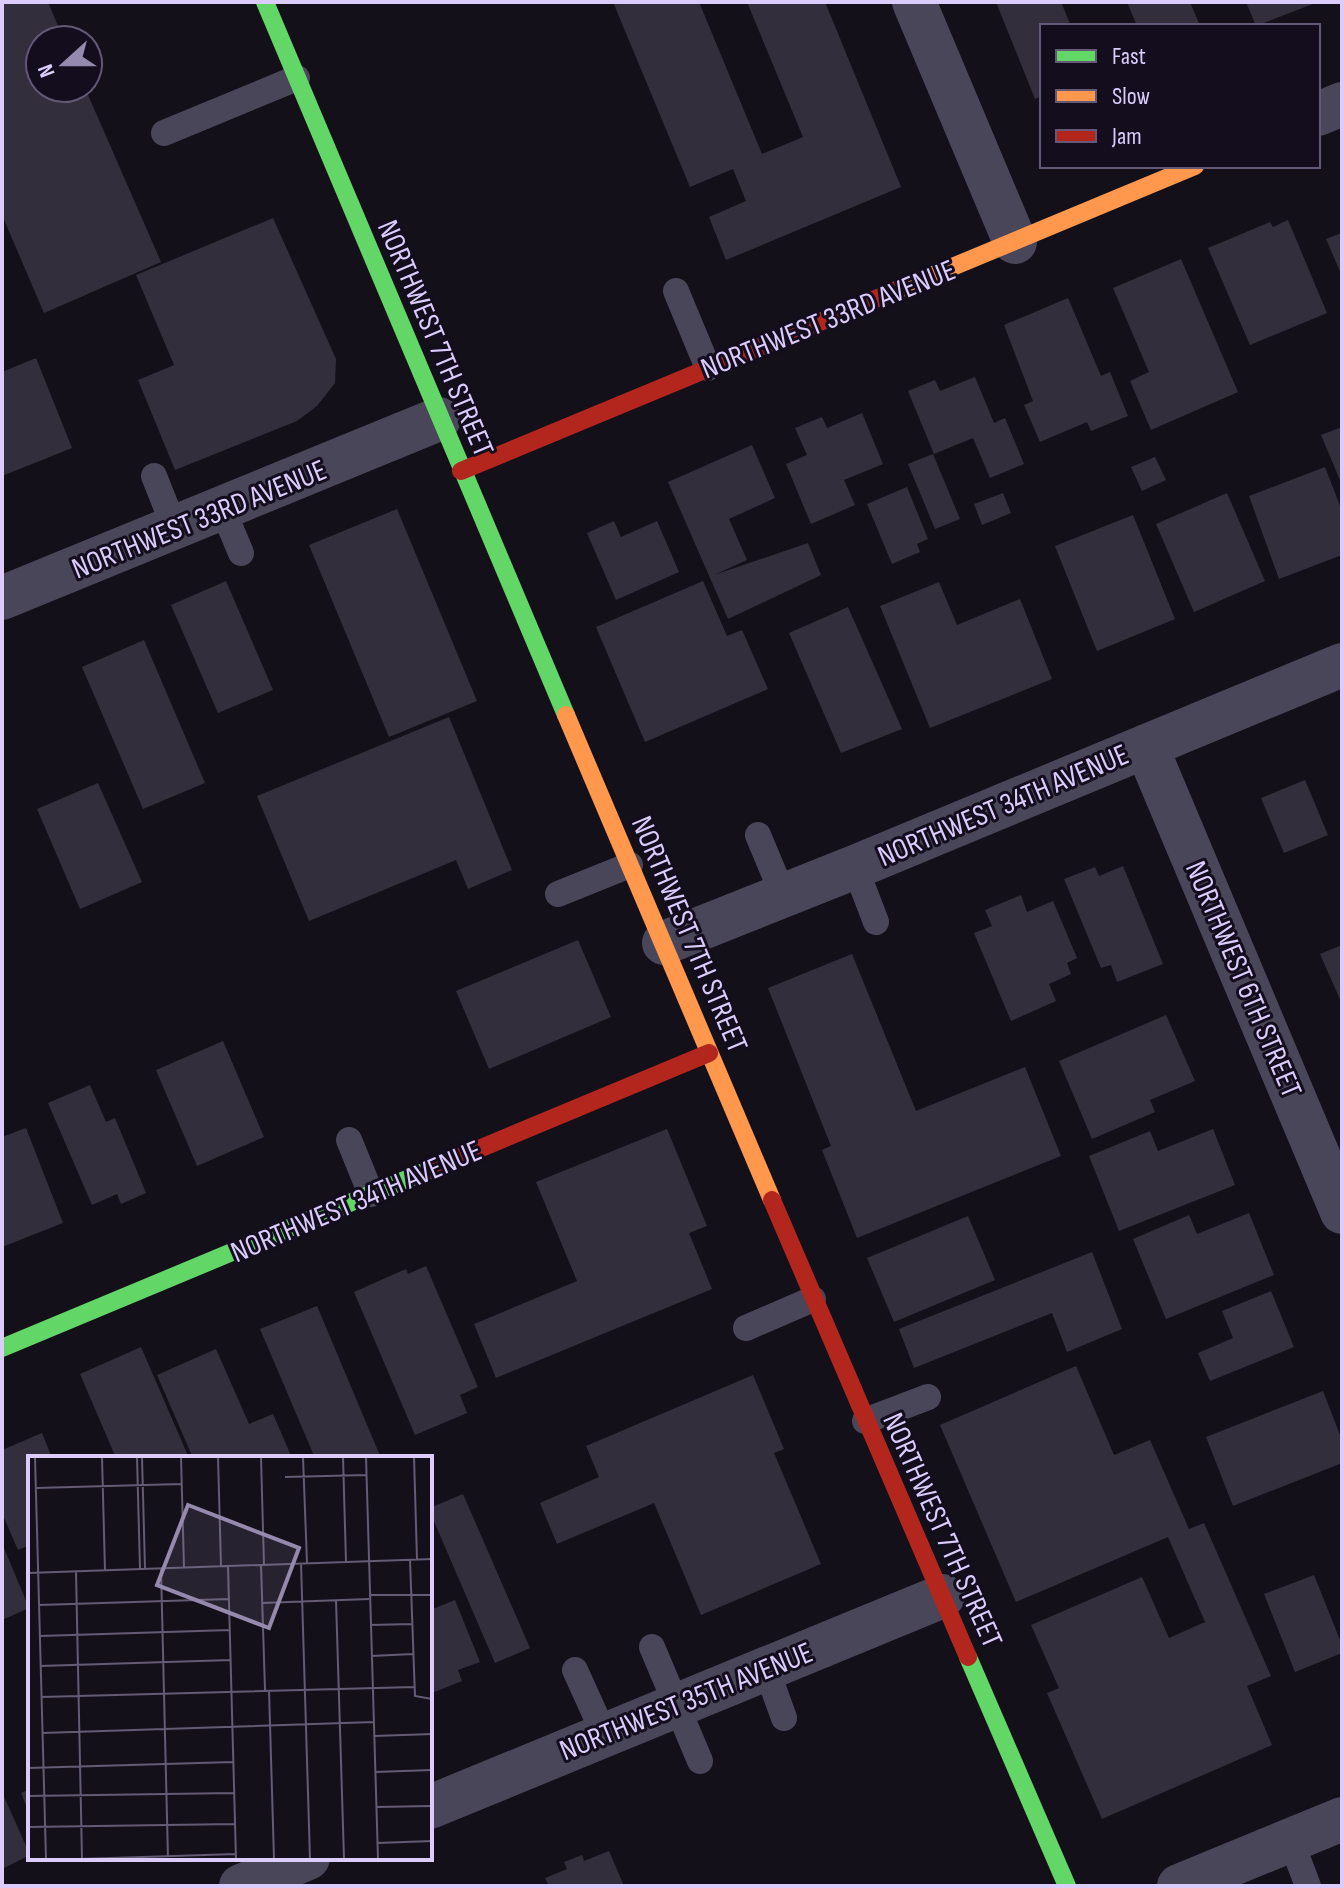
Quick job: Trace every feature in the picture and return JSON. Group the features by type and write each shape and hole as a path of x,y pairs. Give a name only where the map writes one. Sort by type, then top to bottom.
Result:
{"main road":[{"name":"NORTHWEST 7TH STREET","path":"265,2 813,1299 1067,1886"},
{"name":"NORTHWEST 33RD AVENUE","path":"461,471 1190,168"},
{"name":"NORTHWEST 34TH AVENUE","path":"2,1348 709,1053"}],"street":[{"path":"914,2 1015,242"},
{"path":"1320,113 1342,104"},
{"name":"NORTHWEST 33RD AVENUE","path":"2,598 439,419"},
{"name":"NORTHWEST 34TH AVENUE","path":"664,943 1342,665"},
{"name":"NORTHWEST 6TH STREET","path":"1146,746 1342,1212"},
{"name":"NORTHWEST 35TH AVENUE","path":"432,1806 943,1596"},
{"path":"1179,1886 1342,1819"},
{"path":"241,1886 303,1860"}],"lane":[{"path":"164,133 297,78"},
{"path":"676,291 708,368"},
{"path":"154,476 175,529"},
{"path":"223,510 241,553"},
{"path":"758,835 783,895"},
{"path":"558,894 630,865"},
{"path":"855,867 876,922"},
{"path":"349,1140 371,1194"},
{"path":"746,1328 813,1299"},
{"path":"865,1421 928,1397"},
{"path":"652,1647 700,1761"},
{"path":"766,1668 784,1718"},
{"path":"575,1670 604,1734"},
{"path":"1291,1841 1308,1886"}],"building":[{"path":"2,2 48,2 57,24 24,24 24,104 92,104 161,262 44,313 2,215"},
{"path":"613,2 699,2 762,154 803,137 747,2 825,2 901,187 726,260 709,217 746,201 733,169 690,187"},
{"path":"996,2 1061,2 1070,24 1040,24 1040,97 1035,99"},
{"path":"1127,2 1190,2 1199,24 1136,24"},
{"path":"1246,2 1318,2 1261,24 1255,24"},
{"path":"273,218 336,359 335,383 317,406 297,421 175,470 138,380 174,365 136,275"},
{"path":"1288,220 1327,313 1250,345 1208,248 1270,222 1273,227"},
{"path":"1342,233 1342,276 1326,239"},
{"path":"1181,259 1238,392 1151,430 1130,381 1149,372 1113,288"},
{"path":"1068,298 1101,376 1110,372 1128,416 1091,431 1087,422 1040,442 1024,405 1033,401 1004,325"},
{"path":"36,358 72,448 2,476 2,372"},
{"path":"975,377 994,423 1005,418 1024,464 990,478 973,438 934,454 908,391 935,380 940,391"},
{"path":"862,413 883,464 844,480 855,505 811,524 786,464 807,455 795,428 822,417 827,428"},
{"path":"1342,427 1342,485 1321,435"},
{"path":"752,445 775,498 729,519 747,560 714,575 808,543 821,575 728,619 668,482"},
{"path":"933,454 960,519 935,529 908,464"},
{"path":"1155,457 1166,480 1142,491 1131,467"},
{"path":"1325,467 1342,511 1342,555 1279,579 1249,496"},
{"path":"907,487 928,539 917,544 920,552 892,564 867,504"},
{"path":"1003,493 1011,513 982,525 974,504"},
{"path":"1227,493 1265,581 1194,612 1156,524"},
{"path":"397,509 477,701 389,737 309,545"},
{"path":"1133,515 1175,619 1097,651 1055,546"},
{"path":"614,521 621,537 657,521 679,572 616,600 587,533"},
{"path":"226,581 273,690 218,713 171,605"},
{"path":"703,581 727,636 742,630 768,689 645,742 596,627"},
{"path":"939,582 957,625 1020,599 1052,679 930,728 880,606"},
{"path":"848,607 902,729 841,753 789,633"},
{"path":"144,640 205,783 143,809 82,667"},
{"path":"449,717 512,870 468,889 456,860 309,921 257,796"},
{"path":"1305,780 1328,835 1284,853 1261,798"},
{"path":"98,783 142,882 80,909 37,809"},
{"path":"1123,866 1163,964 1117,982 1111,965 1101,968 1064,879 1095,867 1099,876"},
{"path":"1021,895 1027,912 1053,901 1077,958 1067,963 1071,974 1049,984 1056,1001 1011,1021 974,933 992,926 985,910"},
{"path":"578,940 611,1017 489,1069 456,991"},
{"path":"1342,945 1342,1004 1320,954"},
{"path":"852,954 916,1111 1025,1067 1061,1156 857,1238 822,1150 831,1146 768,988"},
{"path":"1166,1015 1195,1081 1150,1100 1155,1112 1092,1139 1059,1061"},
{"path":"223,1041 264,1137 197,1166 156,1070"},
{"path":"90,1085 106,1122 115,1118 146,1193 121,1204 117,1194 92,1205 48,1103"},
{"path":"26,1128 63,1223 2,1247 2,1137"},
{"path":"667,1129 707,1226 689,1233 712,1289 496,1378 474,1324 577,1281 536,1182"},
{"path":"1213,1129 1235,1185 1119,1231 1089,1156 1150,1131 1158,1151"},
{"path":"1249,1213 1274,1275 1166,1319 1133,1239 1189,1215 1197,1234"},
{"path":"968,1216 995,1280 894,1322 867,1258"},
{"path":"1092,1252 1122,1329 1067,1352 1052,1313 914,1368 899,1329"},
{"path":"426,1266 478,1387 460,1395 467,1413 415,1435 354,1292 406,1269 408,1274"},
{"path":"1271,1291 1294,1347 1210,1381 1198,1353 1233,1338 1222,1311"},
{"path":"317,1306 380,1456 314,1456 260,1329"},
{"path":"141,1347 188,1456 115,1456 80,1374"},
{"path":"216,1349 249,1424 273,1414 291,1456 192,1456 157,1375"},
{"path":"1076,1366 1114,1455 1150,1440 1189,1529 1204,1523 1271,1676 1247,1686 1272,1745 1102,1819 1047,1693 1059,1688 1031,1625 1142,1577 1169,1638 1205,1622 1168,1537 1016,1602 940,1425"},
{"path":"753,1375 784,1449 774,1453 821,1564 701,1615 654,1503 557,1544 540,1503 599,1477 586,1446"},
{"path":"1323,1391 1342,1440 1342,1463 1233,1506 1206,1437"},
{"path":"42,1433 51,1456 28,1456 28,1546 18,1550 2,1513 2,1450"},
{"path":"463,1494 530,1648 495,1663 432,1517 432,1507"},
{"path":"2,1543 28,1608 2,1620"},
{"path":"1314,1575 1342,1645 1342,1653 1295,1672 1264,1594"},
{"path":"455,1600 480,1662 458,1670 462,1681 432,1693 432,1609"},
{"path":"28,1790 28,1810 21,1793"},
{"path":"2,1792 28,1856 2,1869"},
{"path":"609,1851 624,1886 549,1886 545,1878 567,1869 564,1862 582,1855 584,1861"}],"traffic: fast":[{"path":"265,2 566,715"},
{"path":"2,1348 431,1169"},
{"path":"968,1657 1067,1886"}],"traffic: slow":[{"path":"897,290 1190,168"},
{"path":"566,715 772,1200"}],"traffic: jam":[{"path":"461,471 897,290"},
{"path":"431,1169 709,1053"},
{"path":"772,1200 968,1657"}]}
